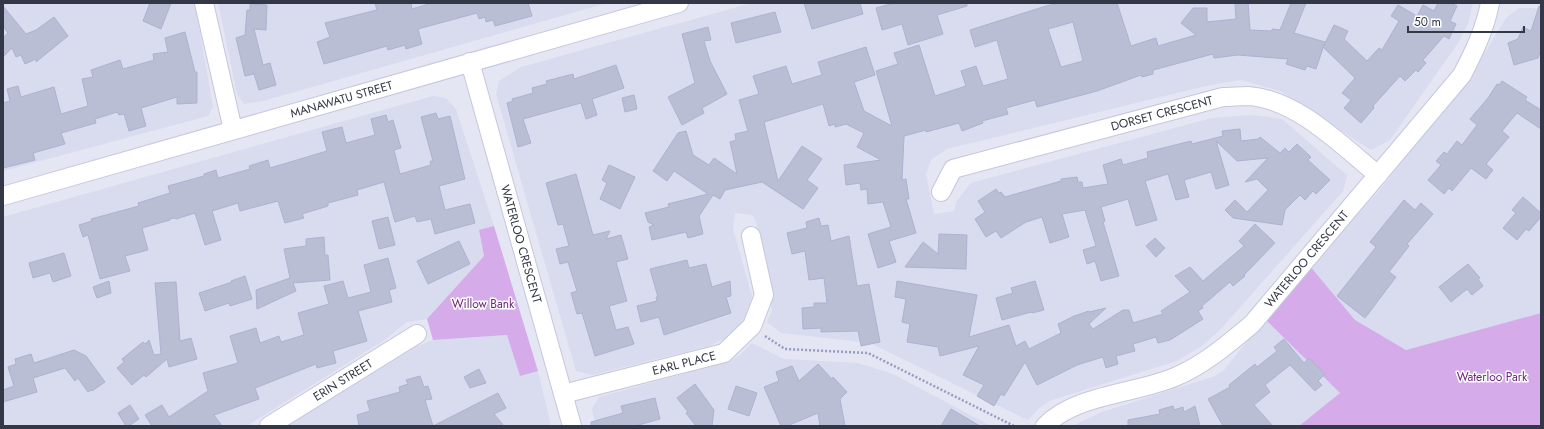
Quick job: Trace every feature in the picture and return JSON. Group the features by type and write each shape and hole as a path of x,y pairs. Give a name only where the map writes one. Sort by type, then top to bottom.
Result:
{"street":[{"path":"204,3 233,130"},
{"name":"MANAWATU STREET","path":"3,196 679,3"},
{"name":"WATERLOO CRESCENT","path":"1045,426 1050,420 1073,406 1174,378 1210,358 1252,324 1462,75 1476,48 1487,17 1490,3"},
{"name":"WATERLOO CRESCENT","path":"470,62 572,426"},
{"name":"DORSET CRESCENT","path":"941,192 952,169 1223,97 1236,96 1249,96 1275,102 1300,114 1321,128 1378,175"},
{"name":"EARL PLACE","path":"563,394 724,353 752,326 764,295 751,236"},
{"name":"ERIN STREET","path":"269,426 418,334"}],"path":[{"path":"752,326 785,349 868,353 1014,426"}],"shaded area":[{"path":"3,3 195,3 213,107 208,116 3,171"},
{"path":"218,3 607,3 263,101 244,104 237,94"},
{"path":"752,3 1473,3 1468,24 1458,43 1390,140 1371,150 1280,91 1241,80 1210,85 947,149 931,160 926,174 934,214 954,211 956,202 971,183 1212,118 1253,115 1282,119 1347,175 1343,191 1221,329 1202,346 1177,361 1049,401 1037,410 1028,420 870,343 781,333 767,322 772,310 756,221 752,215 735,213 733,229 752,296 748,313 736,329 726,338 709,346 592,375 576,371 496,94 499,81 521,67"},
{"path":"1519,8 1541,8 1541,313 1406,350 1355,320 1309,265 1378,192 1473,72 1506,18"},
{"path":"433,96 446,98 456,109 494,226 479,231 484,256 427,319 407,322 386,339 247,426 3,426 3,217"},
{"path":"1265,319 1340,393 1299,426 1072,426 1102,412 1215,376 1224,370"},
{"path":"507,335 520,375 538,371 551,426 286,426 402,352 433,340"},
{"path":"752,343 784,359 858,363 893,374 991,426 596,426 592,409 599,397 730,361 740,355"}],"green space":[{"name":"Willow Bank","path":"494,226 538,371 520,376 507,335 433,340 427,319 484,256 479,230"},
{"name":"Waterloo Park","path":"1309,265 1355,320 1406,350 1541,313 1541,426 1299,426 1340,393 1265,319"}],"building":[{"path":"150,3 171,3 161,29 143,21"},
{"path":"375,3 411,3 412,9 432,3 528,3 532,16 495,26 493,20 486,22 485,17 479,19 477,13 418,29 422,44 406,49 405,45 388,50 387,46 324,64 317,42 330,37 325,23 377,10"},
{"path":"804,3 860,3 863,14 812,29"},
{"path":"894,3 967,3 967,6 937,15 943,34 908,45 902,24 882,30 876,8"},
{"path":"1059,3 1117,3 1131,46 1156,38 1158,46 1196,35 1181,23 1193,8 1207,8 1207,22 1236,19 1235,3 1248,3 1250,30 1272,31 1272,29 1280,30 1291,3 1306,3 1294,33 1325,42 1316,69 1307,66 1305,70 1286,64 1288,59 1238,55 1214,58 1213,54 1153,70 1153,74 1142,77 1141,75 1097,91 1037,107 1035,100 1006,108 1008,114 982,121 983,123 962,131 959,123 904,136 902,180 906,179 909,199 906,199 916,233 889,241 896,262 878,268 868,234 891,227 883,202 868,204 867,189 861,190 860,183 846,185 844,165 881,160 857,147 864,133 846,124 835,127 835,124 829,126 823,104 764,122 778,181 802,146 822,159 807,180 818,188 803,209 762,182 725,190 720,199 713,195 699,216 703,234 688,238 686,232 652,240 649,227 654,225 648,222 645,213 669,207 668,204 708,194 674,171 667,181 653,171 678,133 686,131 693,155 709,165 714,158 737,174 730,142 736,140 735,134 748,131 739,100 759,94 753,76 786,66 792,84 822,75 818,62 866,47 875,75 854,82 864,111 892,126 876,71 898,64 894,53 919,45 935,96 966,86 961,71 976,66 983,86 1008,79 997,40 975,47 970,30","holes":["1073,22 1083,61 1061,67 1048,29"]},
{"path":"1438,3 1451,3 1457,6 1450,21 1456,24 1449,39 1444,36 1423,60 1426,63 1418,72 1416,70 1405,81 1400,76 1373,106 1374,108 1361,123 1344,108 1351,100 1342,93 1355,78 1323,47 1334,25 1348,31 1344,39 1367,61 1379,48 1382,50 1399,21 1391,16 1398,5 1417,16 1423,5 1434,11"},
{"path":"250,4 267,5 266,30 254,29 263,65 270,63 276,85 259,90 254,74 245,76 236,38 245,35 247,10 250,11"},
{"path":"3,6 26,34 36,30 54,17 68,36 36,62 36,59 25,64 21,55 16,57 12,48 3,57 3,38 8,33 3,26"},
{"path":"1539,6 1541,6 1541,50 1538,58 1514,65 1508,43 1518,39 1523,27 1531,31"},
{"path":"775,12 781,32 736,43 731,23"},
{"path":"708,27 711,40 704,41 710,61 727,94 702,108 704,113 682,125 668,97 695,83 682,34"},
{"path":"185,32 195,72 197,72 197,103 177,104 177,97 141,108 146,126 129,131 124,114 119,115 117,112 95,119 96,123 61,133 65,144 33,153 35,160 3,168 3,103 10,101 7,89 18,86 21,97 54,87 61,114 88,106 82,79 93,77 91,70 120,60 123,69 154,60 153,54 168,52 165,38"},
{"path":"616,65 624,88 592,99 597,115 586,119 581,103 523,119 531,143 518,147 507,103 513,101 512,99 533,93 532,88 547,84 546,81 573,74 574,79"},
{"path":"1502,81 1527,97 1525,100 1541,110 1541,129 1517,113 1502,131 1509,137 1486,164 1493,170 1486,179 1471,168 1452,191 1449,188 1444,194 1428,180 1441,165 1436,161 1444,152 1447,154 1457,141 1462,145 1477,125 1470,119 1488,98 1497,84 1499,85"},
{"path":"634,95 637,109 625,112 622,98"},
{"path":"436,113 438,119 450,116 465,179 439,186 445,210 470,204 475,223 435,234 431,219 417,222 415,216 395,222 384,182 357,190 358,195 328,203 328,206 302,214 304,218 285,223 278,201 240,211 238,203 212,211 221,240 205,245 195,213 142,228 148,250 125,256 130,271 100,279 88,235 83,237 79,225 92,221 91,219 139,206 138,203 170,193 168,186 204,176 204,174 216,170 218,178 250,169 249,166 268,160 270,168 327,151 322,132 342,127 346,143 375,135 371,119 386,115 388,122 393,120 401,148 394,150 400,174 431,165 430,161 433,161 421,117"},
{"path":"1240,129 1241,141 1258,139 1260,137 1280,153 1285,148 1289,152 1297,144 1311,157 1308,160 1330,180 1316,194 1313,191 1305,200 1300,195 1285,210 1282,225 1233,218 1225,210 1235,200 1247,212 1268,190 1257,179 1245,182 1268,158 1237,161 1216,141 1229,185 1216,189 1211,172 1184,180 1189,197 1176,200 1168,174 1145,181 1157,220 1136,226 1128,199 1101,207 1105,221 1103,222 1119,276 1101,281 1095,261 1087,264 1083,250 1096,246 1085,210 1062,214 1069,237 1050,243 1042,217 1026,222 1001,238 996,231 986,237 975,219 985,212 978,201 996,189 1005,197 1061,181 1061,179 1077,177 1078,182 1082,182 1083,188 1108,184 1103,165 1121,159 1123,165 1148,158 1147,152 1191,141 1192,144 1223,136 1222,131"},
{"path":"609,165 635,177 620,209 600,199 607,183 602,180"},
{"path":"576,174 593,235 610,231 606,239 621,235 628,259 616,262 627,301 609,306 616,330 628,327 634,344 595,356 582,313 577,314 571,293 577,291 568,262 560,264 556,249 569,246 563,224 558,225 546,183"},
{"path":"1523,197 1541,213 1541,217 1529,231 1526,229 1517,240 1503,228 1516,213 1512,210"},
{"path":"1404,200 1415,210 1421,203 1433,214 1407,244 1409,246 1389,272 1396,277 1365,318 1337,296 1376,247 1370,242"},
{"path":"388,217 395,245 379,249 372,221"},
{"path":"819,218 821,226 828,225 831,241 849,236 857,286 869,284 880,342 861,346 858,331 821,332 821,328 803,329 802,308 814,307 814,303 827,303 824,278 809,280 805,251 792,254 787,233 807,228 806,222"},
{"path":"1255,224 1275,243 1244,275 1245,276 1233,286 1230,282 1202,306 1203,308 1198,311 1203,319 1170,340 1158,343 1156,337 1133,344 1135,351 1116,356 1118,364 1106,368 1103,357 1077,365 1037,385 1025,362 1004,396 1001,394 994,406 977,396 984,385 963,375 979,346 940,356 938,347 907,342 910,324 902,322 906,299 895,297 897,281 977,295 969,337 1009,325 1016,346 1025,341 1029,349 1061,333 1058,324 1089,311 1106,308 1089,324 1093,329 1123,310 1129,310 1133,323 1163,314 1161,311 1190,292 1175,276 1190,267 1203,281 1244,246 1239,241"},
{"path":"939,234 967,235 966,269 905,267 923,242 938,254"},
{"path":"324,237 325,255 328,255 330,280 293,283 296,291 257,309 256,290 290,278 284,249 306,246 306,239"},
{"path":"1155,238 1165,248 1156,257 1146,246"},
{"path":"459,241 470,264 428,284 417,261"},
{"path":"64,253 71,276 53,282 50,273 33,278 29,263"},
{"path":"388,258 396,288 389,290 392,302 358,311 367,341 333,351 336,363 317,368 316,364 255,388 259,399 214,415 222,426 152,426 145,415 162,405 169,417 208,391 203,373 238,363 230,336 256,328 260,343 279,336 281,342 304,335 298,313 329,304 324,286 343,281 348,298 371,292 364,265"},
{"path":"687,260 689,268 706,264 712,287 730,281 731,296 726,297 731,313 664,335 659,317 641,322 637,306 657,301 656,297 658,297 650,269"},
{"path":"1468,264 1480,278 1478,279 1483,286 1472,295 1467,289 1451,302 1439,287"},
{"path":"245,276 252,299 230,306 229,303 205,311 199,293"},
{"path":"109,281 111,293 97,298 93,287"},
{"path":"1035,281 1044,310 1002,320 996,298 1013,293 1011,288"},
{"path":"176,282 180,341 191,338 197,359 169,367 167,359 146,377 144,375 132,385 117,368 124,362 122,359 143,342 145,344 149,340 154,355 161,354 155,283"},
{"path":"1284,339 1304,363 1309,358 1325,374 1318,381 1322,385 1315,391 1290,365 1265,385 1270,392 1254,405 1273,426 1223,426 1208,399 1230,387 1229,385 1255,364 1257,367 1277,351 1274,347"},
{"path":"74,350 86,356 105,382 88,392 78,378 75,381 65,368 33,378 37,392 3,402 3,390 14,386 8,367 16,364 15,359 31,354 34,363"},
{"path":"818,364 847,392 840,399 845,426 820,426 818,413 787,426 781,426 764,387 779,381 776,372 792,366 799,381"},
{"path":"479,369 486,383 470,388 464,377"},
{"path":"420,376 424,387 428,386 432,399 425,400 433,426 359,426 357,415 370,411 367,401 400,392 399,387 408,384 406,380"},
{"path":"695,384 714,410 712,426 696,426 686,413 688,412 677,398"},
{"path":"736,386 757,393 749,416 728,409"},
{"path":"498,393 506,408 494,414 504,426 433,426"},
{"path":"655,398 660,419 635,426 591,426 591,422 623,413 621,406"},
{"path":"130,405 139,419 129,426 126,426 118,413"},
{"path":"1173,406 1174,410 1183,407 1184,412 1195,406 1200,426 1128,426 1128,420 1160,414 1159,410"},
{"path":"951,409 980,426 941,426"}]}
